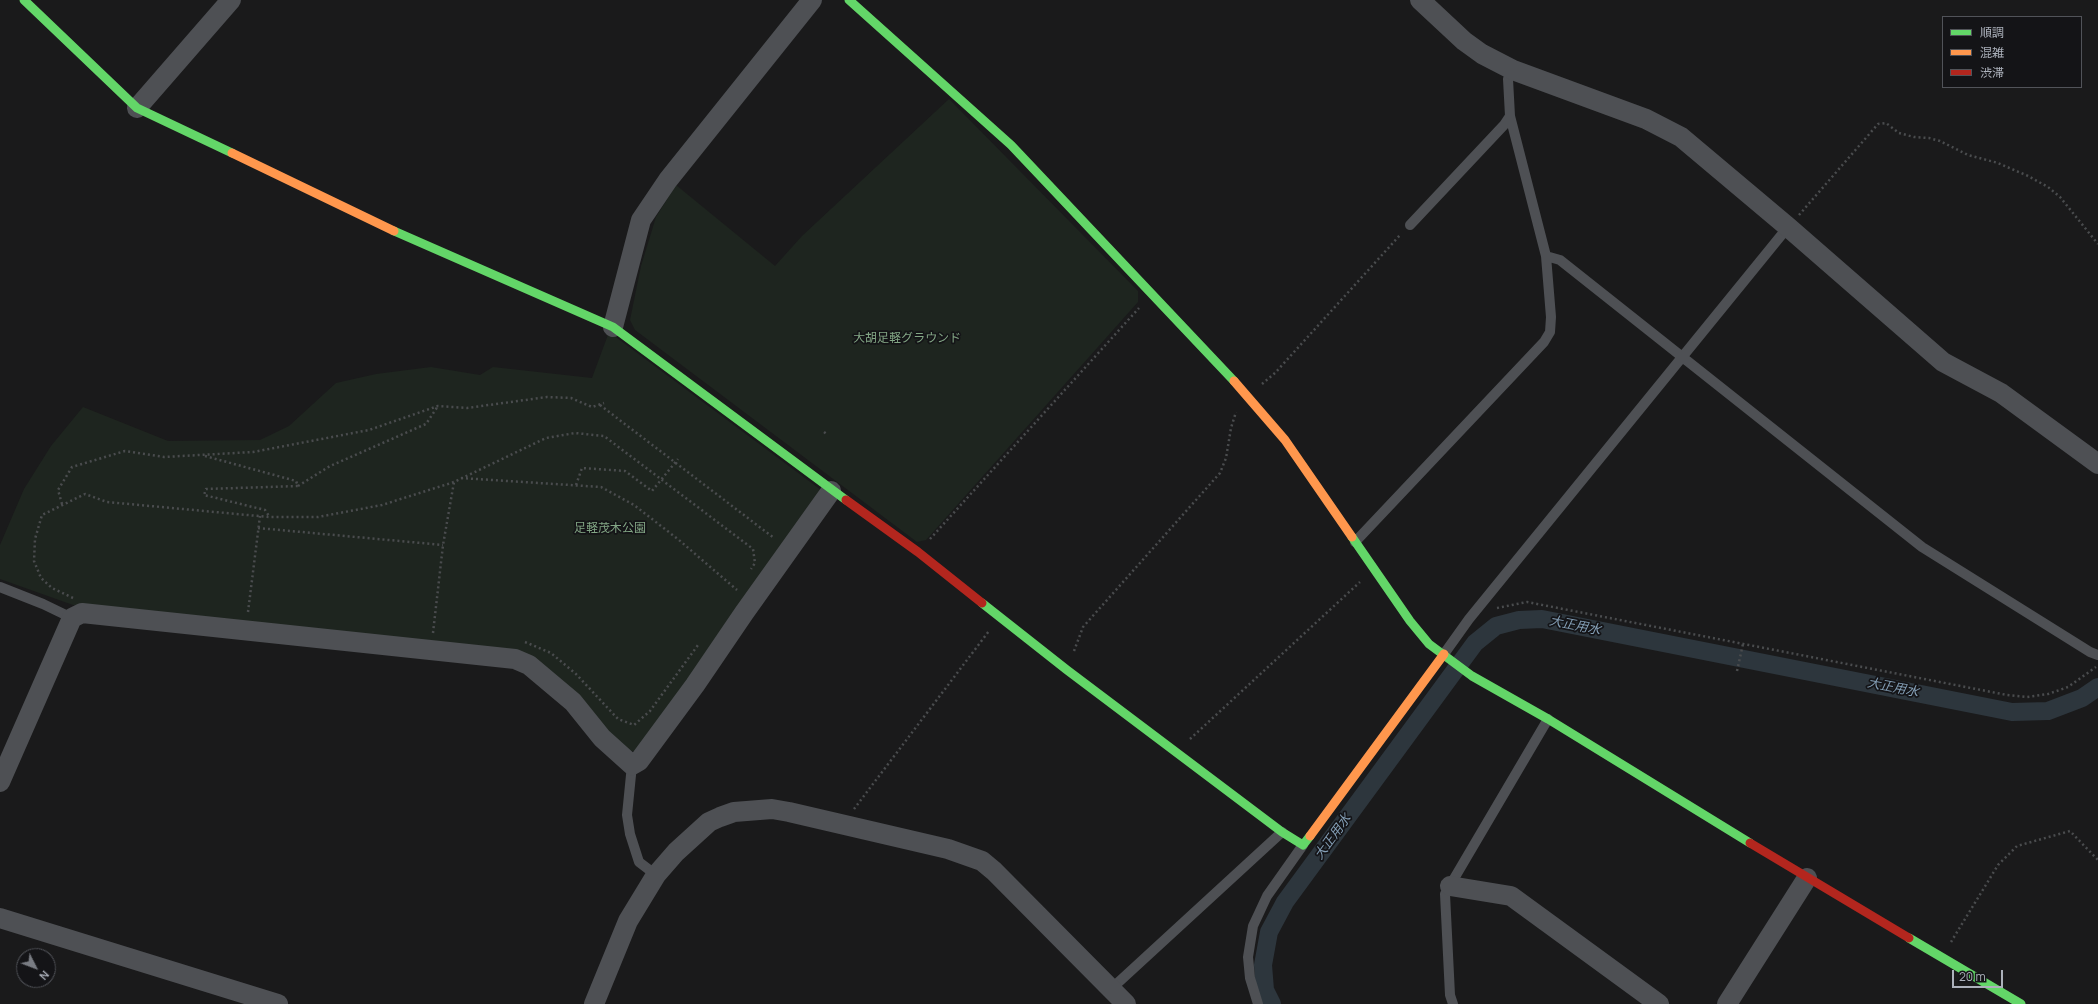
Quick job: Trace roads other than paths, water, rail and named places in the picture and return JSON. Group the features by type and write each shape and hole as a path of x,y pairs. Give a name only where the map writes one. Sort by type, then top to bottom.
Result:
{"street":[{"path":"24,0 137,108 397,232 613,326 831,491 868,514 1067,670 1177,751 1282,832 1303,845 1446,657"},
{"path":"137,108 231,0"},
{"path":"613,326 641,220 668,180 812,0"},
{"path":"1420,0 1464,41 1482,54 1512,70 1646,119 1681,137 1788,227 1943,362 2000,394 2098,464"},
{"path":"859,3 1011,145 1247,395 1285,440 1419,634 1446,657 1472,676 1548,719 1807,878 2021,1004"},
{"path":"0,782 72,618 82,613 515,659 530,665 573,702 602,738 632,765 639,761 695,685 744,613 831,491"},
{"path":"594,1004 628,921 656,875 680,847 709,822 734,812 772,810 948,849 982,861 994,871 1110,990 1126,1004"},
{"path":"1727,1004 1807,878"},
{"path":"1450,886 1511,896 1659,1004"},
{"path":"0,918 278,1004"}],"lane":[{"path":"1355,542 1544,342 1550,332 1551,317 1546,256 1510,116 1508,79 1512,70"},
{"path":"1410,225 1510,116"},
{"path":"1446,657 1469,619 1681,356 1788,227"},
{"path":"1546,256 1560,260 1922,547 2090,652 2098,655"},
{"path":"868,514 875,505"},
{"path":"0,587 43,604 72,618"},
{"path":"1453,1004 1450,995 1445,894 1548,719"},
{"path":"632,765 627,815 630,834 639,862 656,875"},
{"path":"1110,990 1282,832"},
{"path":"1258,1004 1250,978 1248,957 1253,926 1267,896 1303,845"}],"waterway":[{"name":"大正用水","path":"1272,1004 1265,990 1263,965 1269,932 1285,902 1475,643 1496,626 1519,620 1542,619 2012,712 2048,711 2082,698 2098,687"}],"park label":[{"name":"大胡足軽グラウンド","path":"907,339"},
{"name":"足軽茂木公園","path":"610,529"}]}
